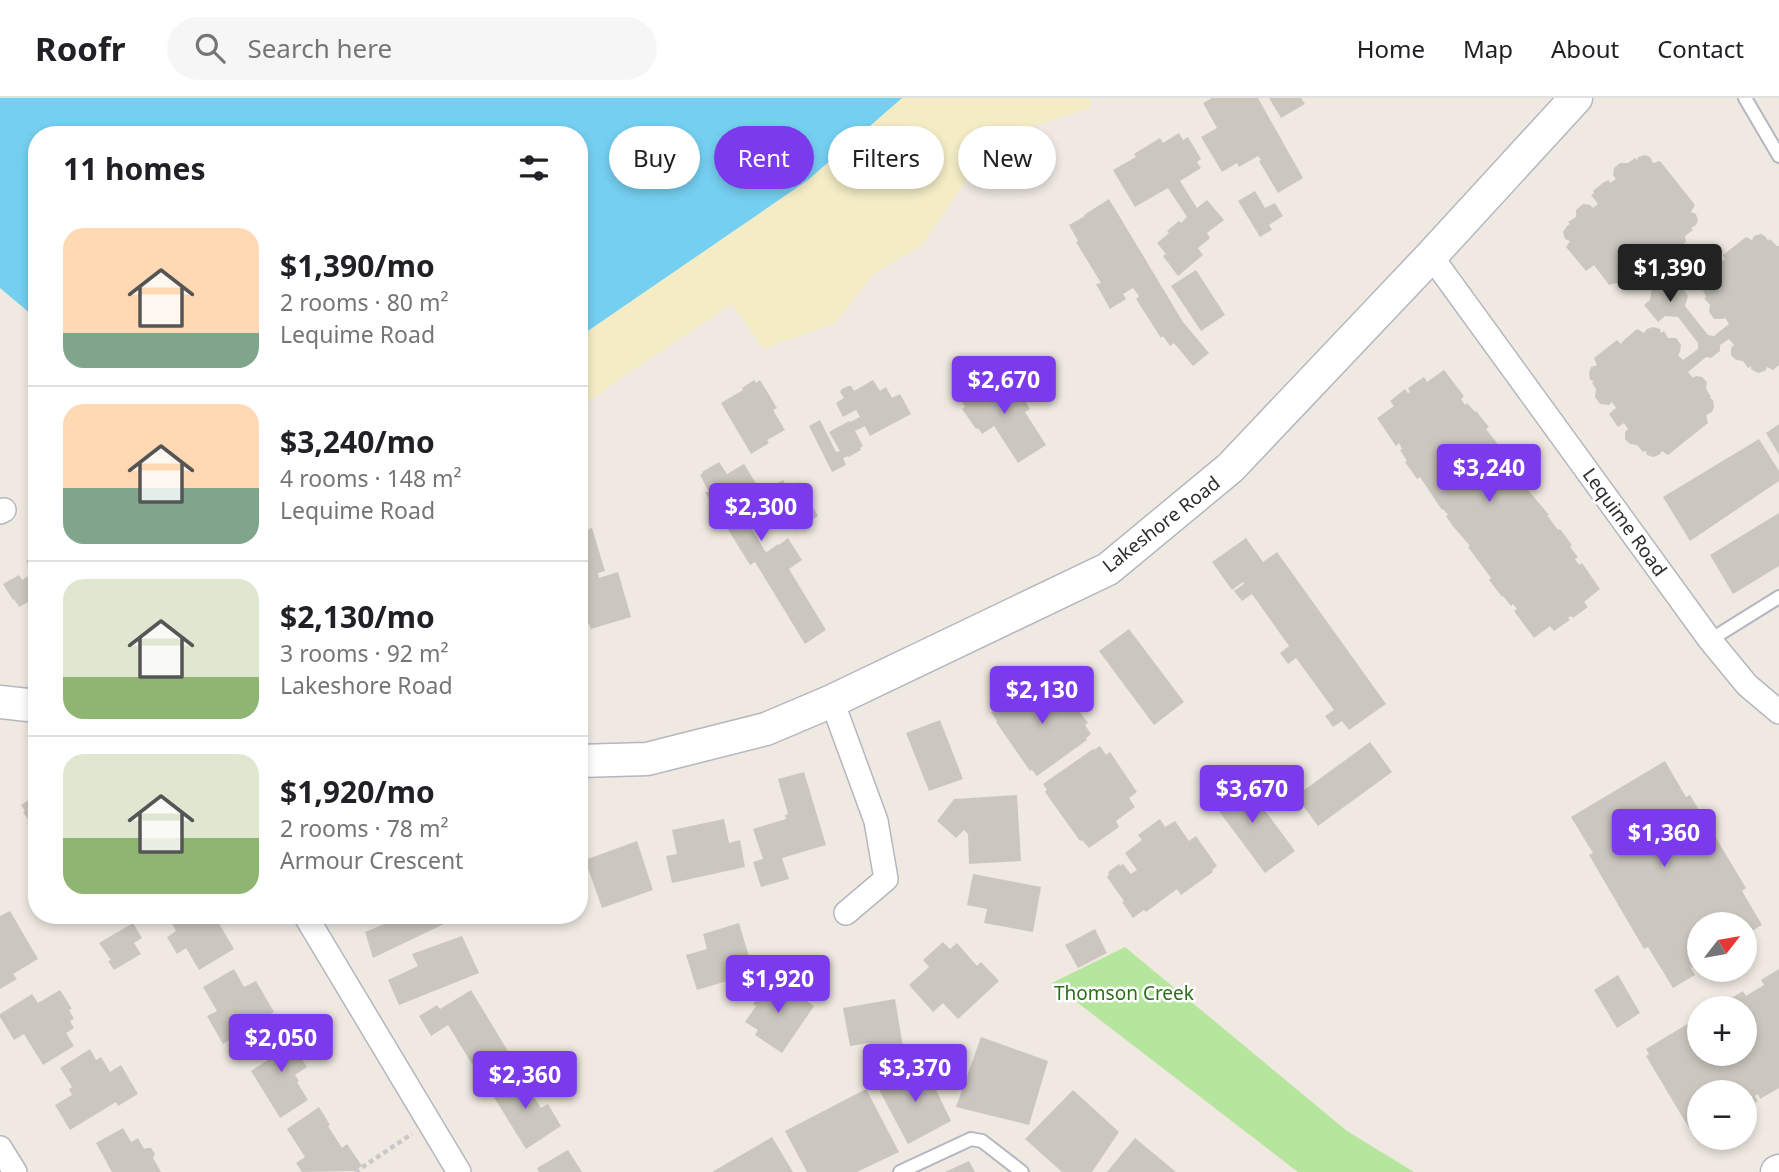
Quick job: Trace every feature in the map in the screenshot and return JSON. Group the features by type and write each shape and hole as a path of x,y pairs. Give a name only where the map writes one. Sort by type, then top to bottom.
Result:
{"main road":[{"name":"Lakeshore Road","path":"588,761 647,759 766,729 832,701 1108,569 1230,468 1576,98"},
{"path":"0,702 28,705"}],"street":[{"name":"Lequime Road","path":"1430,256 1710,640 1747,685 1779,712"},
{"path":"832,701 876,821 886,879 846,913"},
{"path":"310,924 459,1172"},
{"path":"0,1148 15,1172"}],"lane":[{"path":"1745,98 1779,156"},
{"path":"1710,640 1779,597"},
{"path":"900,1172 971,1139 982,1141 1022,1172"}],"path":[{"path":"355,1172 429,1122"}],"green space":[{"name":"Thomson Creek","path":"1125,947 1347,1131 1414,1172 1298,1172 1052,983"}],"sand":[{"path":"902,98 1090,98 1090,108 1034,126 958,126 958,189 960,189 922,245 874,274 835,323 763,349 732,304 588,403 588,331 795,189 814,189 814,175 828,163 828,189 944,189 944,126 870,126"}],"water":[{"path":"0,98 902,98 870,126 828,126 828,163 814,175 814,126 714,126 714,189 795,189 588,331 588,126 28,126 28,311 0,288"}],"building":[{"path":"1212,98 1258,98 1303,178 1278,193 1258,156 1239,167 1237,163 1222,172 1201,137 1217,128 1203,103"},
{"path":"1269,98 1301,98 1305,104 1281,118"},
{"path":"1179,133 1183,140 1188,137 1201,159 1197,162 1201,168 1180,181 1197,208 1207,200 1224,220 1207,233 1210,238 1198,248 1203,255 1178,276 1157,243 1169,233 1167,231 1187,217 1168,188 1135,207 1113,170 1136,157 1134,154 1160,138 1163,143"},
{"path":"1645,155 1650,157 1653,163 1660,161 1695,205 1691,212 1696,214 1698,221 1691,228 1693,230 1685,236 1686,242 1679,248 1669,244 1663,248 1679,269 1678,281 1688,296 1685,306 1708,335 1714,336 1729,324 1725,318 1714,319 1709,312 1710,305 1704,298 1706,297 1702,288 1709,280 1707,273 1725,259 1723,255 1746,237 1752,240 1754,236 1761,234 1779,246 1779,365 1773,370 1767,367 1765,371 1758,373 1731,355 1734,345 1729,339 1720,345 1720,351 1711,358 1706,357 1688,372 1693,378 1702,377 1707,382 1706,389 1714,407 1712,412 1706,415 1708,423 1668,455 1662,451 1653,457 1625,439 1628,429 1624,423 1618,427 1609,414 1616,408 1612,402 1609,405 1600,404 1595,397 1596,389 1592,383 1594,381 1590,380 1589,373 1591,367 1597,365 1594,358 1617,340 1621,344 1637,329 1644,333 1653,327 1660,329 1661,333 1664,331 1668,338 1676,338 1681,345 1678,355 1683,360 1698,349 1698,343 1678,317 1665,316 1658,322 1644,305 1650,300 1652,289 1666,278 1667,273 1659,263 1653,267 1656,271 1655,278 1648,283 1634,287 1633,285 1625,290 1619,288 1617,283 1609,285 1594,265 1586,271 1566,247 1570,241 1565,239 1563,232 1570,224 1568,222 1576,217 1576,210 1583,204 1593,208 1598,204 1591,195 1604,182 1609,180 1610,183 1616,179 1613,175 1614,168 1620,163 1628,163"},
{"path":"1255,191 1265,208 1275,203 1283,216 1269,225 1272,230 1260,237 1238,201"},
{"path":"1109,199 1183,322 1209,353 1193,366 1174,343 1170,346 1163,336 1161,338 1136,299 1139,296 1133,288 1123,294 1126,299 1110,309 1096,284 1101,283 1069,225"},
{"path":"1196,270 1225,315 1201,331 1171,286"},
{"path":"1444,370 1464,396 1461,399 1465,405 1467,403 1476,411 1510,460 1509,463 1516,472 1503,482 1504,484 1523,470 1532,483 1528,490 1572,545 1570,547 1578,557 1575,559 1579,565 1582,563 1600,589 1584,602 1588,607 1573,618 1568,618 1570,620 1554,631 1550,626 1534,638 1514,611 1517,609 1502,597 1489,580 1491,578 1452,525 1446,516 1448,515 1420,477 1417,479 1405,462 1407,461 1399,443 1396,446 1377,418 1394,406 1390,401 1405,389 1408,393 1408,388 1424,377 1427,382"},
{"path":"998,375 1004,385 1014,379 1028,401 1026,402 1030,409 1025,412 1046,445 1018,463 994,426 982,434 962,409 965,407 961,400"},
{"path":"754,380 756,383 760,380 777,408 773,410 785,430 767,440 769,443 751,454 721,403"},
{"path":"873,380 880,391 886,387 892,398 900,394 911,414 870,436 865,426 855,431 863,446 861,450 843,458 846,465 832,472 809,426 820,420 836,452 840,451 829,432 860,417 856,410 843,417 836,403 844,398 840,392 848,386 854,391"},
{"path":"1779,424 1779,455 1766,433"},
{"path":"1759,439 1779,471 1779,481 1690,541 1663,497"},
{"path":"719,462 727,474 744,464 771,508 762,513 766,519 752,527 746,519 765,551 788,538 802,560 789,569 826,630 805,644 755,562 750,565 705,492 709,492 700,475"},
{"path":"783,480 788,488 798,482 818,516 796,530 771,487"},
{"path":"1779,513 1779,566 1733,594 1710,555"},
{"path":"592,528 605,571 598,573 599,578 618,572 631,617 591,629 588,624 588,529"},
{"path":"1246,538 1263,562 1277,552 1386,704 1349,730 1342,721 1333,727 1325,716 1334,710 1296,658 1288,664 1280,653 1289,646 1252,594 1242,601 1234,591 1244,584 1243,582 1232,590 1212,562"},
{"path":"19,575 22,580 28,576 28,602 19,607 3,584"},
{"path":"1129,629 1184,702 1154,725 1099,651"},
{"path":"1045,681 1051,690 1059,684 1088,723 1085,725 1091,734 1087,740 1037,776 1030,771 991,712 1024,688 1028,693"},
{"path":"940,720 963,779 929,791 906,733"},
{"path":"1370,742 1392,772 1318,826 1296,796"},
{"path":"1100,746 1106,755 1110,752 1137,792 1129,798 1135,807 1116,821 1119,827 1089,848 1080,841 1045,792 1047,790 1043,784"},
{"path":"1665,761 1686,797 1690,795 1746,888 1742,891 1754,912 1687,912 1687,980 1673,988 1648,947 1644,949 1589,855 1593,853 1571,817"},
{"path":"804,772 826,845 782,858 789,879 761,887 753,862 763,859 753,829 786,819 785,815 788,814 778,779"},
{"path":"1240,777 1295,851 1265,873 1210,799"},
{"path":"1017,795 1021,861 969,864 968,834 964,830 956,838 937,821 954,799"},
{"path":"28,801 28,820 23,812 25,811 21,805"},
{"path":"724,819 729,843 740,840 745,867 672,883 666,856 677,854 672,830"},
{"path":"1160,819 1165,827 1175,821 1189,841 1196,836 1217,866 1213,872 1181,895 1177,889 1146,912 1144,910 1133,918 1107,877 1108,872 1119,864 1123,864 1131,874 1137,870 1125,853 1142,840 1138,835"},
{"path":"637,841 653,890 602,908 588,868 588,859"},
{"path":"973,874 1041,887 1033,932 984,923 987,909 967,905"},
{"path":"10,911 38,959 13,974 17,979 0,989 0,916"},
{"path":"739,923 754,973 697,990 686,955 707,949 703,934"},
{"path":"134,924 142,938 134,943 141,954 114,970 108,961 111,960 99,943"},
{"path":"172,924 219,924 234,949 199,970 186,948 177,954 167,937 176,931"},
{"path":"384,924 444,924 373,958 365,932"},
{"path":"1095,929 1107,953 1078,968 1065,945"},
{"path":"462,936 479,973 399,1005 388,980 418,966 412,954"},
{"path":"943,942 950,949 957,943 977,966 981,962 999,981 958,1019 943,1003 933,1012 909,985 929,967 923,960"},
{"path":"234,969 244,987 256,981 274,1012 223,1044 207,1016 217,1011 203,987"},
{"path":"1779,969 1779,1088 1760,1099 1757,1095 1757,1080 1687,1080 1687,1125 1646,1056 1649,1054 1646,1049 1687,1024 1687,1066 1757,1066 1757,996 1746,996 1764,985 1761,980"},
{"path":"1618,975 1640,1013 1617,1028 1594,990"},
{"path":"772,977 814,1006 782,1053 755,1035 758,1030 745,1022 756,1006 753,1004"},
{"path":"60,990 72,1009 69,1010 74,1019 70,1021 74,1028 66,1033 74,1046 43,1065 24,1034 14,1040 0,1014 32,994 38,1003"},
{"path":"471,990 509,1053 477,1072 448,1025 431,1036 419,1016 437,1005 440,1009"},
{"path":"895,999 903,1047 872,1063 869,1043 850,1046 843,1008"},
{"path":"279,1031 282,1035 285,1034 307,1067 295,1075 308,1100 280,1118 251,1071 268,1060 258,1045"},
{"path":"981,1037 1048,1061 1029,1125 956,1107"},
{"path":"90,1049 96,1060 101,1057 110,1072 121,1065 138,1094 118,1106 116,1102 70,1130 55,1105 72,1095 69,1089 72,1087 60,1068"},
{"path":"924,1065 951,1121 908,1144 877,1086"},
{"path":"519,1073 541,1108 548,1104 561,1126 526,1149 490,1091"},
{"path":"866,1089 899,1152 857,1172 807,1172 785,1131"},
{"path":"1073,1090 1119,1132 1092,1172 1062,1172 1025,1139"},
{"path":"319,1107 342,1148 347,1144 362,1166 354,1171 302,1172 296,1163 305,1157 287,1129"},
{"path":"123,1128 131,1142 138,1138 144,1149 151,1148 161,1172 112,1172 96,1143"},
{"path":"772,1137 793,1172 712,1172"},
{"path":"1135,1138 1176,1172 1107,1172"},
{"path":"568,1150 582,1172 539,1172 537,1168"},
{"path":"969,1161 975,1172 945,1172"}]}
